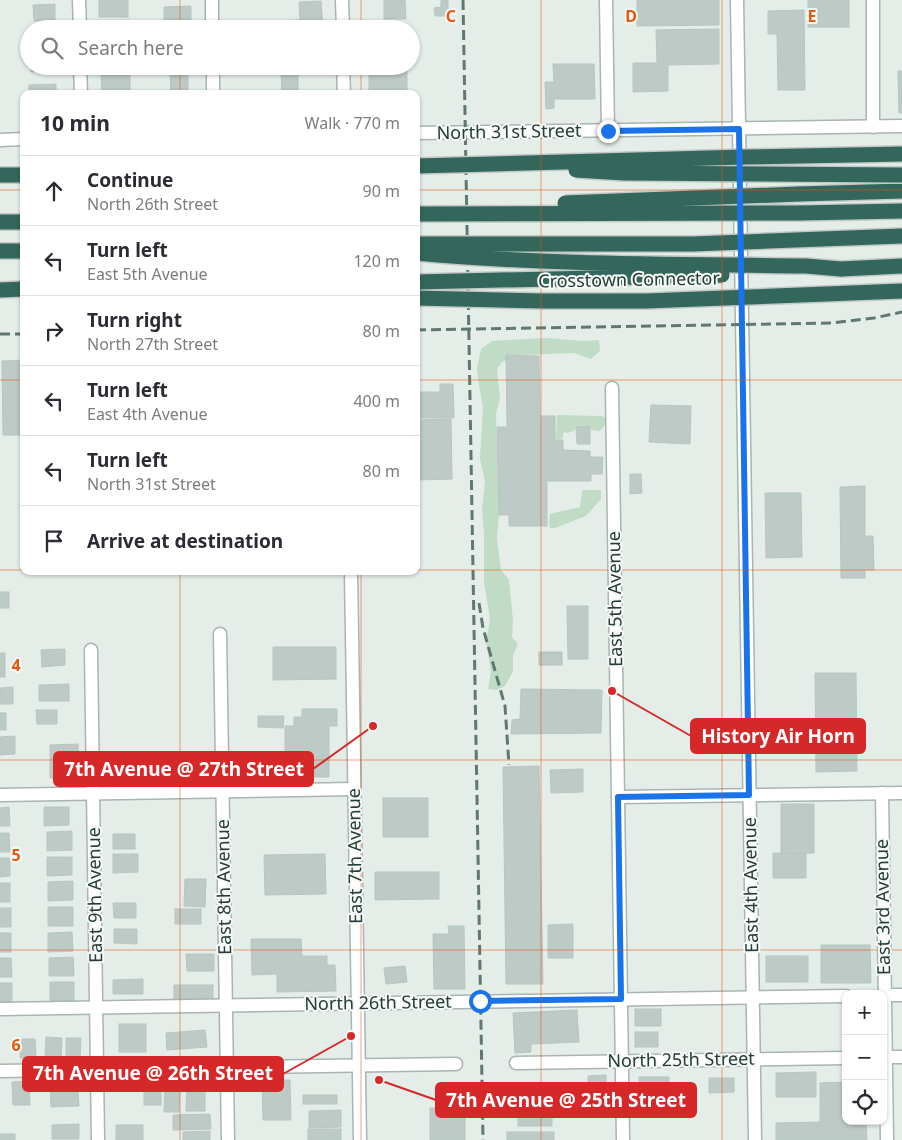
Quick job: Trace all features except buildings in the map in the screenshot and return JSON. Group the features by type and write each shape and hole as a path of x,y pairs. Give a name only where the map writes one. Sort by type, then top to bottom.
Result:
{"highway":[{"path":"420,166 902,154"},
{"path":"497,164 624,173 902,175"},
{"path":"0,176 20,175"},
{"path":"420,210 902,191"},
{"path":"420,214 902,211"},
{"path":"0,222 20,222"},
{"name":"Crosstown Connector","path":"420,244 693,244 902,236"},
{"path":"0,251 20,250"},
{"path":"420,252 467,257 569,262 806,266 841,269"},
{"path":"420,282 806,273 902,266"},
{"path":"0,290 20,289"},
{"name":"Crosstown Connector","path":"420,298 646,301 902,291"}],"street":[{"path":"79,0 80,20"},
{"path":"212,0 212,20"},
{"path":"342,0 343,20"},
{"path":"606,0 608,131"},
{"name":"East 4th Avenue","path":"737,0 755,1140"},
{"path":"873,0 873,127"},
{"path":"80,75 81,90"},
{"path":"213,75 213,90"},
{"path":"343,75 344,90"},
{"name":"North 31st Street","path":"420,133 902,126"},
{"path":"0,140 20,139"},
{"name":"East 5th Avenue","path":"612,388 623,1140"},
{"name":"East 7th Avenue","path":"351,575 360,1140"},
{"name":"East 8th Avenue","path":"220,634 228,1140"},
{"name":"East 9th Avenue","path":"91,650 98,1140"},
{"path":"0,795 354,789"},
{"name":"East 3rd Avenue","path":"882,793 884,990"},
{"path":"618,797 902,793"},
{"path":"887,995 902,995"},
{"name":"North 26th Street","path":"0,1009 842,996"},
{"path":"887,1057 902,1057"},
{"name":"North 25th Street","path":"516,1063 842,1058"},
{"path":"0,1071 456,1064"},
{"name":"East 3rd Avenue","path":"885,1080 887,1140"}],"green space":[{"path":"546,338 583,341 599,340 600,351 591,359 574,353 519,355 502,362 497,369 500,399 496,413 499,514 497,538 501,570 509,580 513,620 512,637 518,644 513,655 513,671 505,686 497,690 488,689 491,672 486,642 490,619 484,582 482,511 485,481 480,459 483,407 477,368 481,349 492,341"},
{"path":"557,415 602,416 606,418 605,425 600,431 591,430 590,425 576,425 575,430 568,433 564,432 562,439 556,439"},
{"path":"582,490 601,490 601,499 586,516 555,528 550,528 550,514 580,507"}],"railway":[{"path":"463,0 483,1140"},
{"path":"420,330 831,323 874,318 902,312"},
{"path":"0,334 20,334"},
{"path":"479,603 483,628 505,706 509,765"}],"place":[{"name":"History Air Horn","path":"612,691"},
{"name":"7th Avenue @ 27th Street","path":"373,726"},
{"name":"7th Avenue @ 26th Street","path":"351,1036"},
{"name":"7th Avenue @ 25th Street","path":"379,1080"}],"route":[{"path":"480,1001 621,999 618,797 749,795 739,129 608,131"}]}
